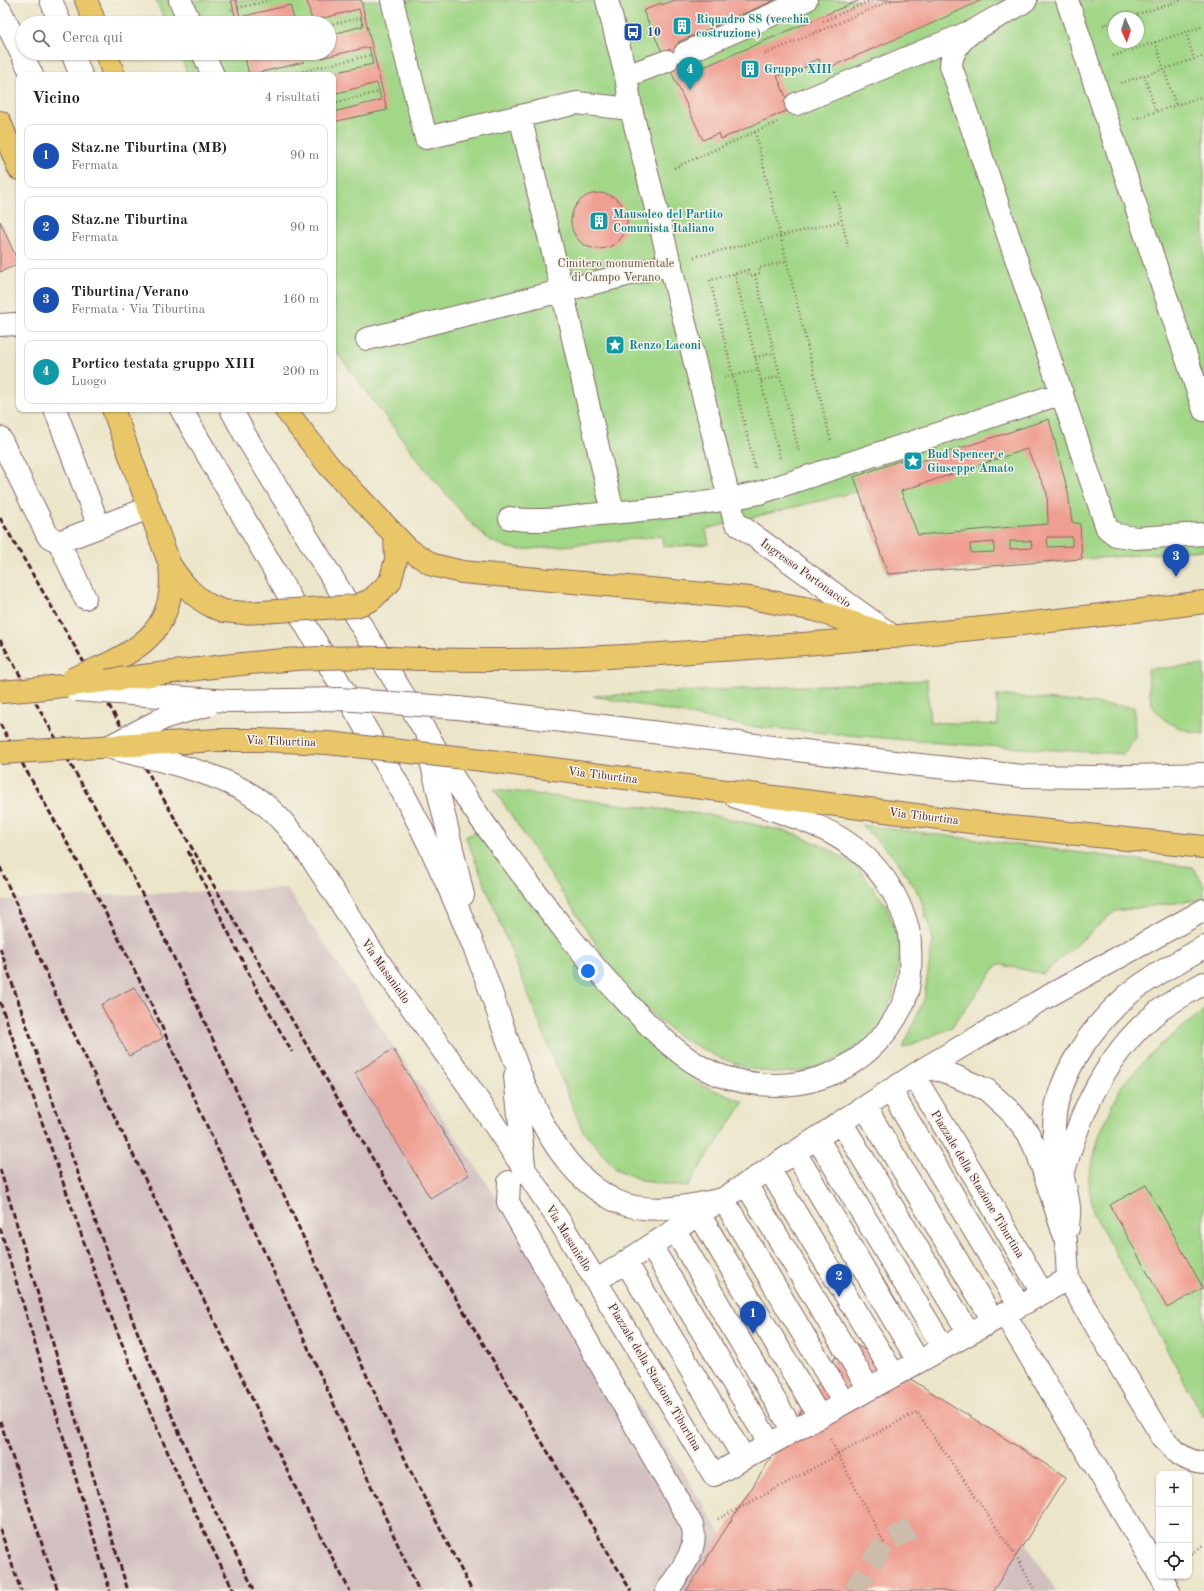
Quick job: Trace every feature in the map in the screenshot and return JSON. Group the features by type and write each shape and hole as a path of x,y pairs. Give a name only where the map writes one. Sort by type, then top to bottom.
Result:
{"main road":[{"path":"86,0 92,16"},
{"path":"109,60 113,72"},
{"path":"0,122 16,162"},
{"path":"50,688 94,670 133,650 157,629 168,608 172,580 170,565 114,412"},
{"path":"287,412 329,466 394,537 412,553 426,562 451,570 750,598 815,610 895,637"},
{"path":"170,565 184,586 196,597 224,612 244,613 356,606 371,600 390,582 396,560 394,537"},
{"path":"0,692 50,688 218,666 286,660 427,658 527,661 625,657 895,637 1096,617 1204,602"},
{"path":"1096,617 1204,611"},
{"name":"Via Tiburtina","path":"0,752 217,740 294,741 406,750 718,791 1002,826 1204,847"}],"street":[{"path":"51,0 57,16"},
{"path":"180,0 187,16"},
{"path":"392,0 426,138 577,102 631,109"},
{"name":"Ingresso Portonaccio","path":"607,0 626,76 631,109 650,179 680,261 735,522 895,637"},
{"path":"626,76 676,57 806,0"},
{"path":"790,112 970,32 1000,17 1026,0"},
{"path":"1067,0 1204,410"},
{"path":"0,10 16,42"},
{"path":"970,32 958,45 951,56 951,66 1107,528 1116,535 1136,538 1204,534"},
{"path":"25,60 31,72"},
{"path":"75,60 80,72"},
{"path":"206,60 212,72"},
{"path":"520,116 562,290 613,513"},
{"path":"367,339 680,261"},
{"path":"0,325 16,324"},
{"path":"510,518 534,520 613,513 730,499 759,494 1062,393"},
{"path":"56,412 99,527"},
{"path":"184,412 403,793 427,838 477,954 513,1055 542,1124 564,1160 590,1185 618,1202 659,1209 687,1207 723,1199"},
{"path":"233,412 245,435 471,805 568,937 630,1005 673,1047 712,1072 741,1081 794,1084 829,1075 848,1066 871,1048 889,1028 903,1004 908,992 911,965 909,931 904,916 893,893 879,871 868,858 843,839 815,825 718,791"},
{"path":"0,438 48,536 59,542 85,598"},
{"path":"59,542 149,508"},
{"path":"50,688 229,701 340,699 458,708 910,764 1022,776 1095,777 1204,774"},
{"path":"108,747 166,717 198,707 229,701"},
{"path":"414,711 432,765 477,954"},
{"name":"Via Masaniello","path":"108,747 188,768 232,786 263,803 286,826 310,856 381,965 509,1181 596,1281"},
{"path":"596,1281 890,1090 1036,1003 1204,910"},
{"path":"1204,948 1129,994 1101,1023 1082,1049 1064,1081 1054,1126 1055,1144 1070,1208 1066,1241 1068,1279 1153,1423 1169,1445 1181,1456 1192,1462 1204,1463"},
{"path":"1063,1175 1084,1111 1093,1093 1114,1060 1140,1028 1160,1010 1204,983"},
{"path":"513,1055 508,1202 690,1520 694,1530 692,1548 687,1559 667,1591"},
{"path":"920,1072 943,1071 987,1090 1016,1118 1028,1133 1038,1154 1066,1241"},
{"name":"Piazzale della Stazione Tiburtina","path":"920,1072 990,1202 1042,1293"},
{"path":"890,1090 1005,1313 1156,1568"},
{"path":"865,1107 1005,1313"},
{"path":"841,1122 969,1333"},
{"path":"817,1138 943,1347"},
{"path":"795,1152 918,1361"},
{"path":"769,1168 894,1375"},
{"path":"746,1184 869,1389"},
{"path":"723,1199 844,1403"},
{"path":"699,1214 819,1416"},
{"path":"675,1230 793,1431"},
{"path":"650,1246 770,1444"},
{"path":"626,1262 744,1458"},
{"name":"Piazzale della Stazione Tiburtina","path":"596,1281 714,1475 1068,1279"},
{"path":"1181,1456 1191,1455 1204,1450"},
{"path":"1162,1579 1169,1591"}],"path":[{"path":"238,8 272,0"},
{"path":"765,54 892,0"},
{"path":"1144,12 1182,0"},
{"path":"336,24 362,18"},
{"path":"1106,58 1204,26"},
{"path":"1186,32 1194,59"},
{"path":"1155,42 1176,106"},
{"path":"299,72 370,55"},
{"path":"1115,85 1204,56"},
{"path":"1144,75 1156,112"},
{"path":"336,102 379,92"},
{"path":"1127,122 1204,96"},
{"path":"650,179 755,132 790,112"},
{"path":"755,132 786,261 833,444"},
{"path":"835,192 848,247"},
{"path":"680,261 842,221"},
{"path":"762,468 756,470 710,280 748,270 750,276 760,273 759,268 786,261"},
{"path":"735,274 780,461"},
{"path":"755,274 799,453"},
{"path":"755,357 774,353"},
{"path":"728,377 758,370"},
{"path":"761,381 780,376"},
{"path":"795,457 799,453 806,450"},
{"path":"774,463 788,459"},
{"path":"716,1520 759,1498 838,1453 917,1412 1016,1556 1036,1591"},
{"path":"819,1416 884,1544"},
{"path":"1192,1554 1204,1544"}],"shaded area":[{"path":"286,888 685,1474 723,1537 976,1463 1056,1591 0,1591 0,900"}],"green space":[{"name":"Cimitero monumentale di Campo Verano","path":"156,0 1204,0 1204,550 888,574 859,491 706,529 709,544 663,547 662,536 521,550 509,548 489,540 469,521 426,470 336,352 336,72 187,72 182,60 336,60 336,16 163,16"},
{"path":"1204,665 1204,734 1180,728 1165,720 1159,714 1154,708 1150,696 1148,669"},
{"path":"927,680 930,722 998,725 997,695 1134,707 1135,738 1124,754 952,744 746,726 593,696"},
{"path":"494,789 716,816 793,833 827,848 857,867 886,905 899,942 898,969 893,996 880,1025 860,1045 837,1059 804,1071 777,1073 747,1068 715,1056 677,1035 629,994"},
{"path":"861,825 1192,867 1204,884 1204,899 1115,911 1043,974 998,964 951,1028 903,1048 924,999 933,939 920,896 896,859"},
{"path":"478,829 636,1028 699,1084 744,1102 687,1187 643,1181 616,1169 582,1130 466,837"},
{"path":"1204,1010 1203,1416 1093,1212 1088,1180 1099,1136 1122,1085 1156,1049"}],"building":[{"path":"231,0 236,0 240,16 235,16"},
{"path":"361,0 387,110 336,121 336,111 381,100 377,83 336,93 336,72 373,64 371,55 369,47 336,55 336,33 363,26 359,9 332,16 311,16 307,1"},
{"name":"Gruppo XIII","path":"675,0 775,0 678,42 692,72 860,0 982,0 924,27 823,70 819,59 805,64 806,67 777,76 791,109 721,139 719,133 703,140 643,11 661,3 662,5"},
{"path":"290,5 293,16 244,16"},
{"path":"246,60 304,60 304,62 262,72 248,72"},
{"name":"Mausoleo del Partito Comunista Italiano","path":"599,193 610,195 619,201 625,210 627,221 625,232 619,241 610,247 599,249 588,247 579,241 573,232 571,221 573,210 579,201 588,195"},
{"path":"0,221 16,257 16,265 0,272"},
{"path":"1049,419 1068,492 1072,522 1080,524 1082,559 888,574 854,477 902,460 903,467","holes":["1027,449 1047,493 1048,524 918,535 901,491","1047,537 1072,537 1072,546 1048,547","1010,541 1031,541 1032,548 1010,549","994,542 994,552 971,553 970,544"]},
{"path":"134,987 163,1038 129,1056 101,1005"},
{"path":"393,1049 469,1175 430,1198 355,1073"},
{"path":"1146,1185 1203,1288 1167,1308 1110,1205"},
{"path":"847,1339 1066,1477 1016,1556 993,1591 686,1591"}],"tunnel":[{"path":"854,1591 884,1543 913,1528"}],"railway":[{"path":"0,518 381,1173 631,1591"},
{"path":"0,640 113,839 152,913 196,1003 410,1470 472,1591"},
{"path":"0,724 97,896 150,1001 419,1591"},
{"path":"188,851 257,990 292,1052"},
{"path":"0,867 62,1009 302,1501 350,1591"},
{"path":"0,948 85,1193 147,1355 180,1435 216,1513 255,1591"},
{"path":"0,1002 115,1327 197,1517 234,1591"},
{"path":"0,1169 128,1591"},
{"path":"0,1228 110,1591"},
{"path":"0,1421 58,1591"},
{"path":"0,1529 21,1591"}],"place":[{"name":"Riquadro 88 (vecchia costruzione)","path":"682,26"},
{"name":"10","path":"633,32"},
{"name":"Gruppo XIII","path":"750,69"},
{"name":"Portico testata gruppo XIII","path":"690,90"},
{"name":"Mausoleo del Partito Comunista Italiano","path":"599,221"},
{"name":"Renzo Laconi","path":"615,345"},
{"name":"Bud Spencer e Giuseppe Amato","path":"913,461"},
{"name":"Tiburtina/Verano","path":"1176,577"},
{"name":"Staz.ne Tiburtina","path":"839,1297"},
{"name":"Staz.ne Tiburtina (MB)","path":"753,1334"}]}
